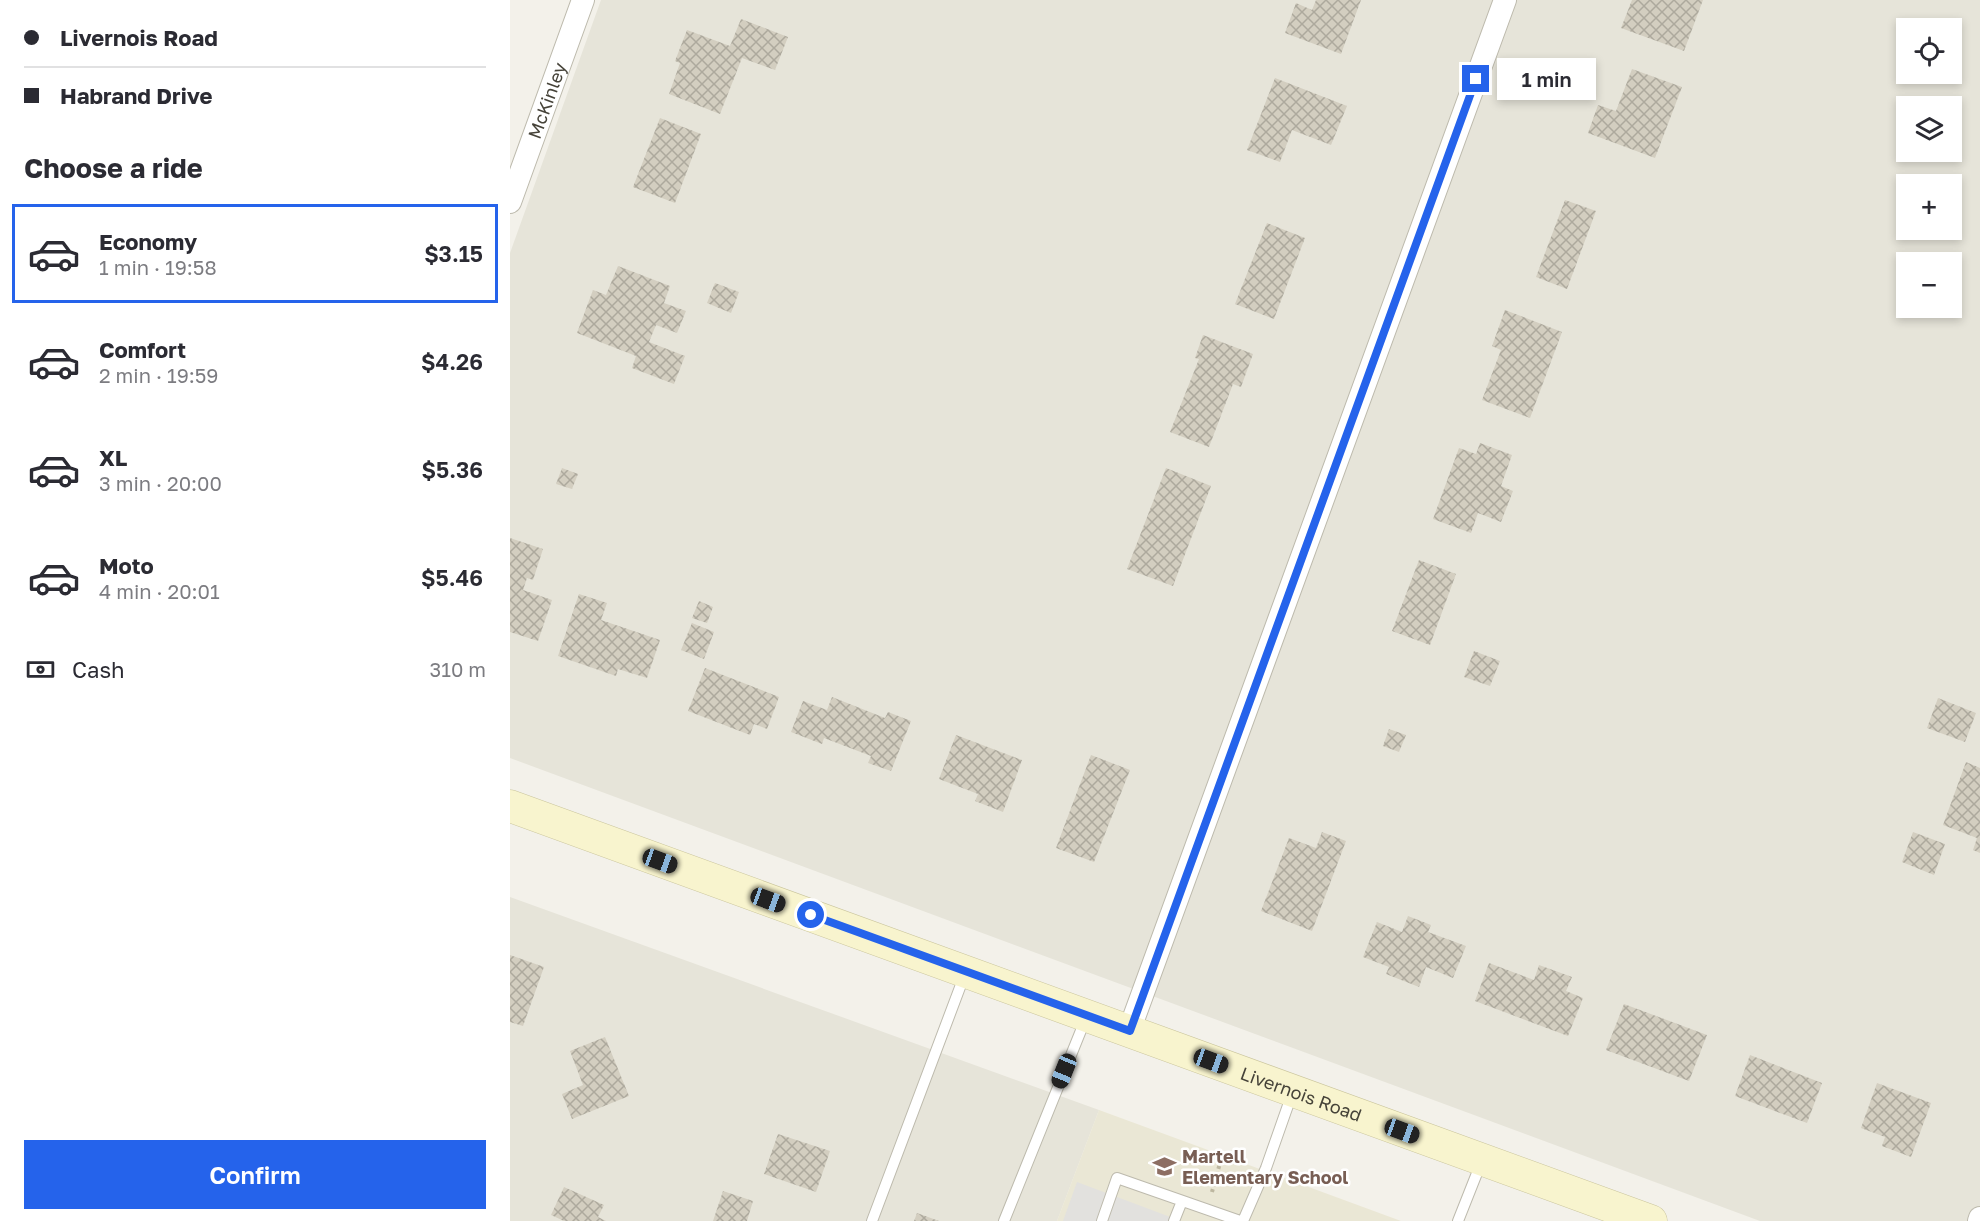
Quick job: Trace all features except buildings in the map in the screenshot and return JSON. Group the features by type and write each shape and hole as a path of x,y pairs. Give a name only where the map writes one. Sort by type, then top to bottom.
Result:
{"main road":[{"name":"Livernois Road","path":"510,806 1651,1221"}],"street":[{"name":"McKinley","path":"510,202 584,0"},
{"path":"1130,1031 1505,0"}],"lane":[{"path":"872,1221 967,971"},
{"path":"1004,1221 1087,1015"},
{"path":"1102,1221 1118,1178 1241,1221 1266,1168 1293,1091"},
{"path":"1458,1221 1482,1160"},
{"path":"1174,1221 1182,1201"}],"path":[{"path":"1212,1193 1223,1152"}],"shaded area":[{"path":"601,0 1980,0 1980,1221 1760,1221 510,758 510,253"},
{"path":"510,897 1099,1110 1057,1221 510,1221"},
{"name":"Martell Elementary School","path":"1099,1110 1401,1221 1057,1221"},
{"path":"1077,1182 1181,1221 1063,1221"}],"place":[{"name":"Martell Elementary School","path":"1164,1166"}],"route":[{"path":"811,915 1130,1031 1476,79"}]}
